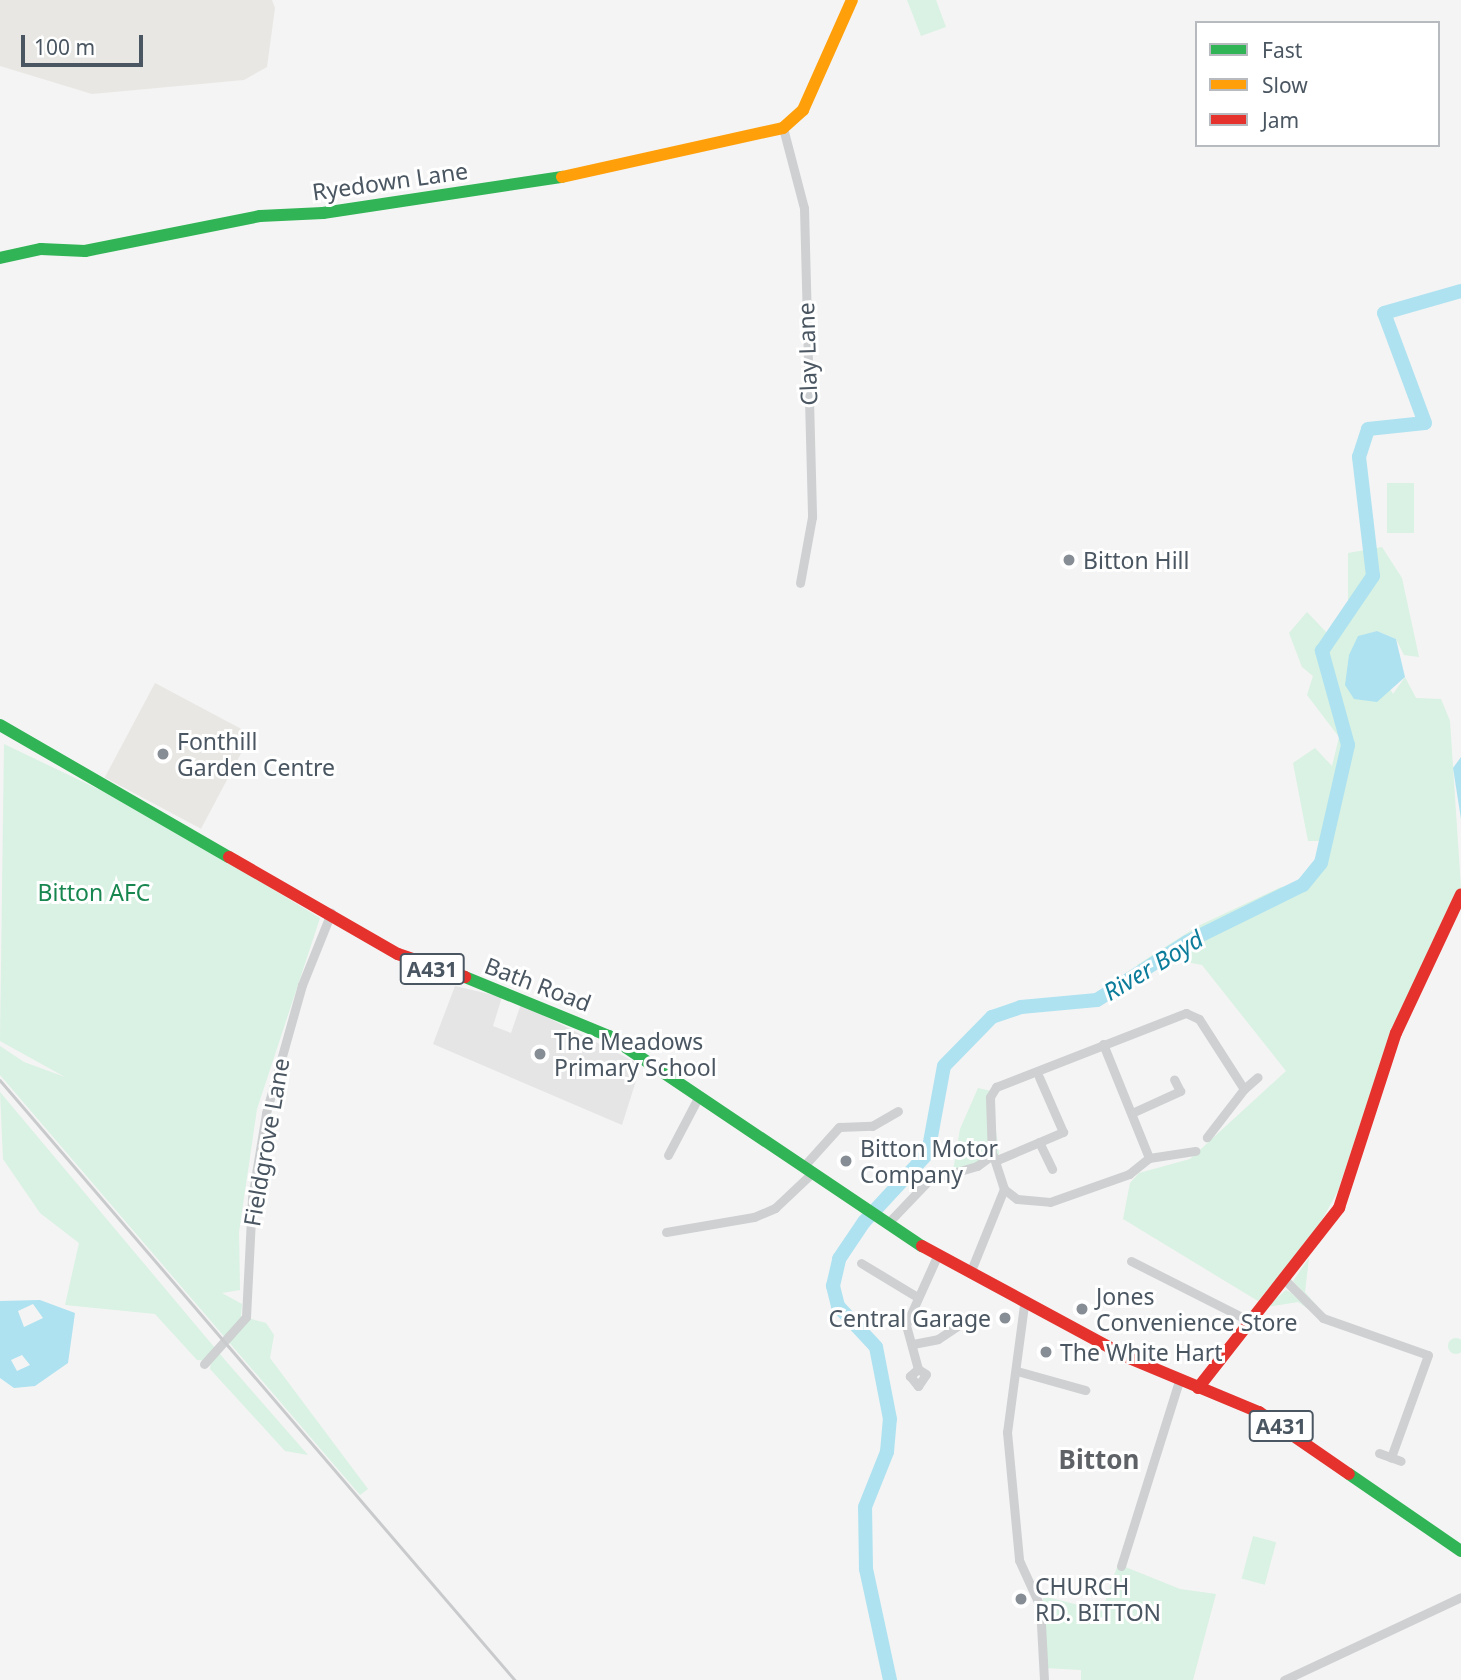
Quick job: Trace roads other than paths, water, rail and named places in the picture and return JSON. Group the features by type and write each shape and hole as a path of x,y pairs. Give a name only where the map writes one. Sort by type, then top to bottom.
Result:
{"main road":[{"path":"783,128 803,110 852,0"},
{"name":"Ryedown Lane","path":"0,258 41,249 85,251 260,216 323,213 537,181 783,128"},
{"name":"Bath Road","path":"0,725 430,968 571,1016 699,1096 885,1222"},
{"path":"1198,1388 1339,1208 1396,1033 1461,894"},
{"name":"A431","path":"885,1222 1024,1305 1179,1381 1259,1412 1386,1504 1461,1551"}],"street":[{"name":"Clay Lane","path":"783,128 804,208 812,517 800,583"},
{"name":"Fieldgrove Lane","path":"204,1364 246,1317 252,1198 266,1114 302,985 331,913"},
{"path":"1195,1151 1149,1158 1129,1174 1050,1202 1017,1199 1004,1189 994,1157 990,1097 996,1087 1103,1044 1193,1013 1244,1089"},
{"path":"1103,1044 1134,1112 1149,1158"},
{"path":"885,1222 929,1180 977,1166 994,1157 1063,1132 1039,1077"},
{"path":"1207,1137 1244,1089 1258,1077"},
{"path":"1134,1112 1180,1091 1174,1079"},
{"path":"668,1154 699,1096"},
{"path":"666,1233 754,1217 775,1208 808,1170 839,1127 872,1126 898,1111"},
{"path":"1039,1142 1052,1169"},
{"path":"970,1273 1004,1189"},
{"path":"918,1369 906,1325 914,1295 938,1254"},
{"path":"1131,1261 1250,1321"},
{"path":"861,1263 914,1295"},
{"path":"1284,1279 1323,1318 1428,1355 1391,1457"},
{"path":"1024,1305 1007,1432 1019,1560 1040,1606 1044,1680"},
{"path":"913,1344 938,1339 960,1324"},
{"path":"1017,1371 1086,1390"},
{"path":"1121,1566 1179,1381"},
{"path":"1379,1453 1401,1461"},
{"path":"1284,1680 1461,1597"}],"water":[{"path":"1377,631 1396,639 1405,677 1377,702 1354,699 1345,685 1349,655 1358,636"},
{"path":"1461,757 1461,819 1453,768"},
{"path":"40,1300 75,1313 68,1363 35,1386 14,1388 0,1378 0,1301","holes":["33,1304 43,1318 24,1327 18,1311","22,1355 30,1365 17,1371 11,1360"]}],"waterway":[{"name":"River Boyd","path":"890,1680 866,1569 865,1507 887,1452 890,1419 876,1347 838,1306 833,1286 839,1259 864,1222 928,1153 944,1066 992,1017 1021,1007 1097,1000 1187,942 1303,885 1321,863 1348,745 1322,651 1373,576 1359,457 1368,429 1425,423 1384,313 1461,291"}],"railway":[{"path":"0,1080 515,1680"}],"place":[{"name":"Bitton Hill","path":"1069,560"},
{"name":"Fonthill Garden Centre","path":"163,754"},
{"name":"The Meadows Primary School","path":"540,1054"},
{"name":"Bitton Motor Company","path":"846,1161"},
{"name":"Jones Convenience Store","path":"1082,1309"},
{"name":"Central Garage","path":"1005,1318"},
{"name":"The White Hart","path":"1046,1352"},
{"name":"CHURCH RD. BITTON","path":"1021,1599"}],"district":[{"name":"Bitton","path":"1099,1460"}],"park label":[{"name":"Bitton AFC","path":"94,892"}]}
